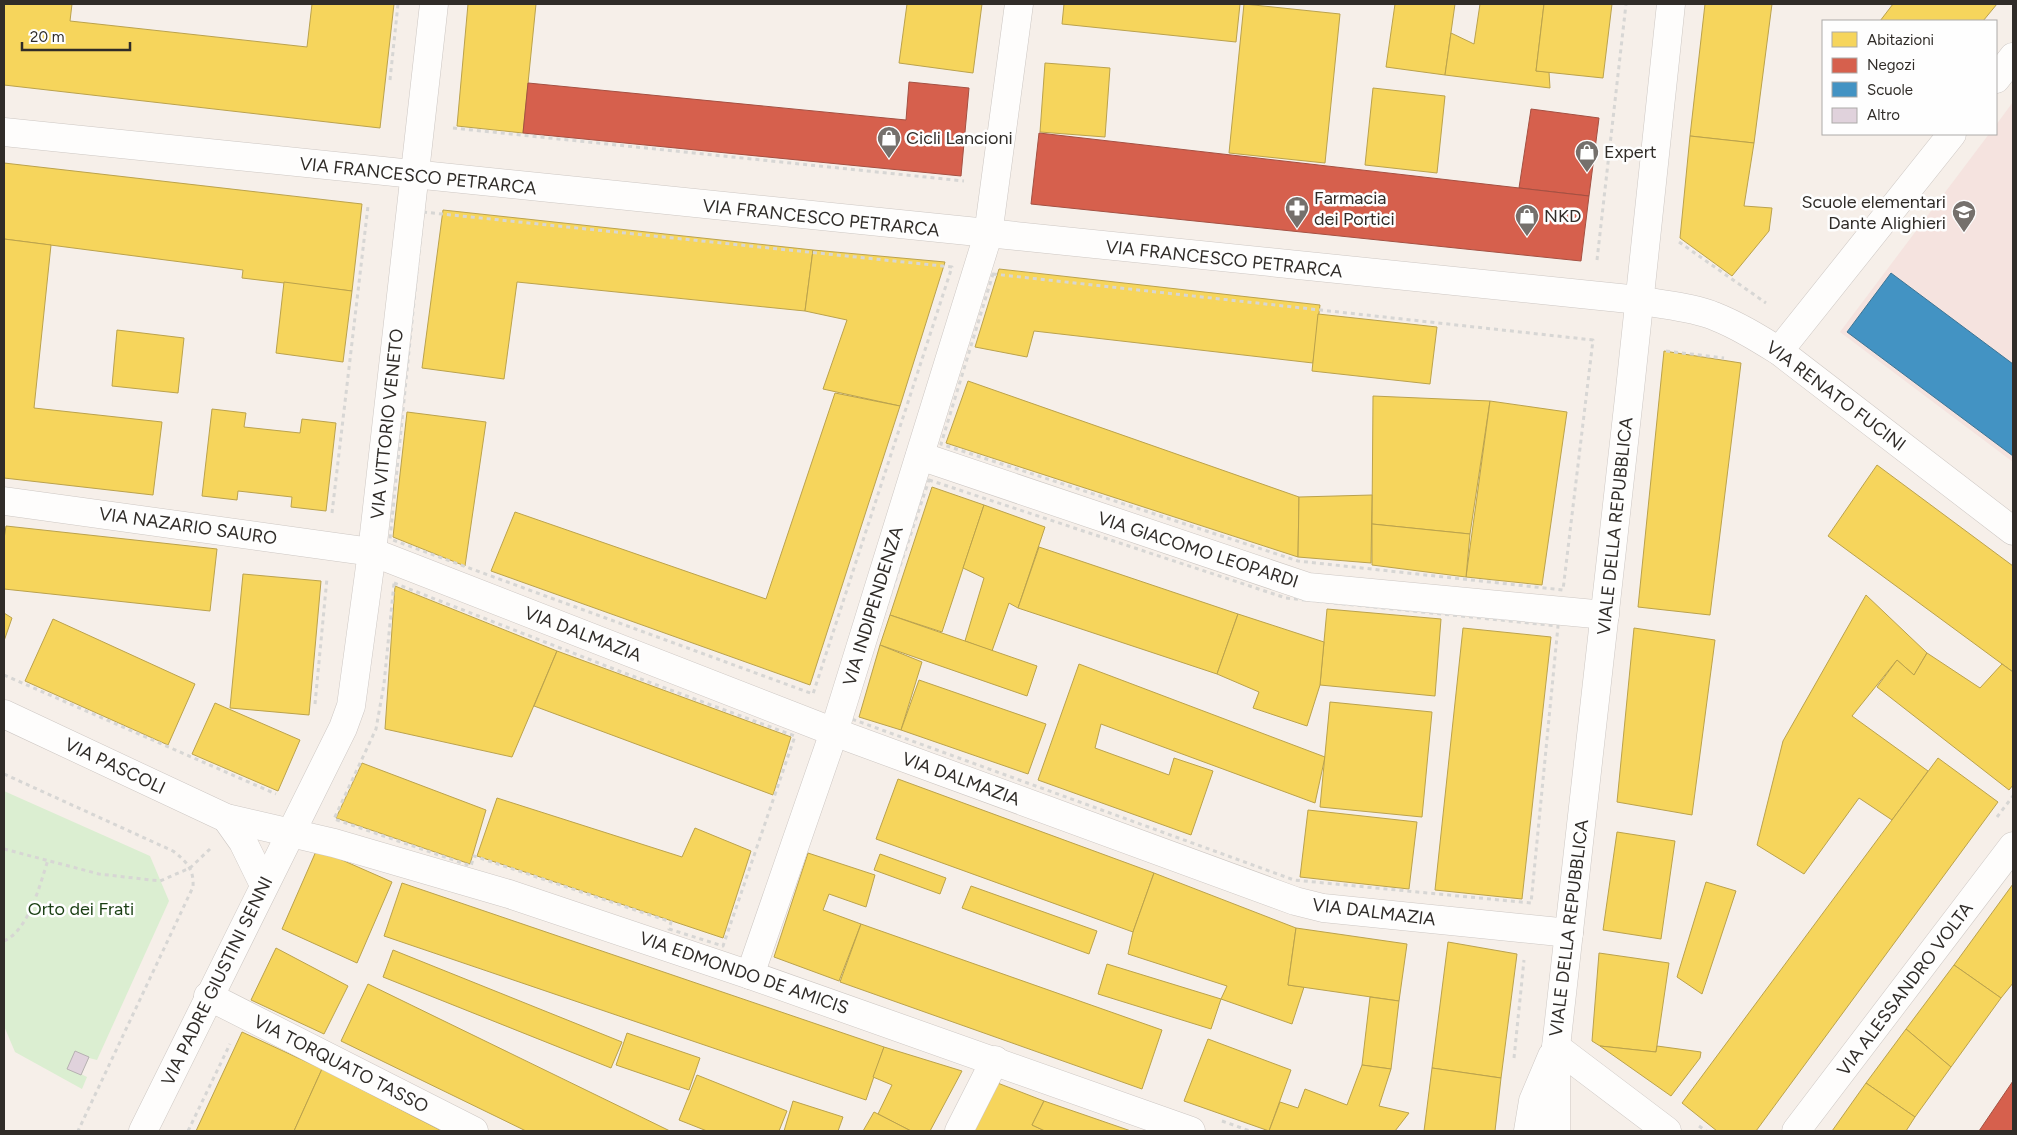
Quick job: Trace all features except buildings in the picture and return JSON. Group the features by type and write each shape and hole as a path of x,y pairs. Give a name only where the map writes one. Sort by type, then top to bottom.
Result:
{"street":[{"name":"VIA VITTORIO VENETO","path":"291,832 343,728 351,706 372,552 434,4"},
{"name":"VIA INDIPENDENZA","path":"750,975 924,468 988,235 1019,4"},
{"name":"VIALE DELLA REPUBBLICA","path":"1556,1048 1671,4"},
{"path":"1997,78 2013,57"},
{"name":"VIA FRANCESCO PETRARCA","path":"4,132 988,235 1639,300"},
{"path":"1779,351 1951,135"},
{"name":"VIA RENATO FUCINI","path":"1639,300 1713,315 1748,332 1779,351 2013,531"},
{"name":"VIA GIACOMO LEOPARDI","path":"924,468 1308,587 1605,615"},
{"name":"VIA NAZARIO SAURO","path":"4,501 372,552"},
{"name":"VIA DALMAZIA","path":"372,552 834,732 1295,901 1323,908 1569,933"},
{"name":"VIA PASCOLI","path":"4,714 226,818 291,832"},
{"name":"VIA PASCOLI","path":"226,818 244,842 264,885"},
{"name":"VIA PADRE GIUSTINI SENNI","path":"143,1131 208,996 291,832"},
{"name":"VIA EDMONDO DE AMICIS","path":"291,832 509,894 995,1060 1202,1125"},
{"name":"VIA ALESSANDRO VOLTA","path":"1796,1131 2013,846"},
{"name":"VIA TORQUATO TASSO","path":"208,996 474,1131"},
{"path":"1528,1131 1533,1101 1556,1048"},
{"path":"1556,1048 1556,1131"},
{"path":"1556,1048 1667,1131"},
{"path":"959,1131 995,1060"}],"path":[{"path":"389,89 398,4"},
{"path":"1597,260 1626,4"},
{"path":"449,128 971,182"},
{"path":"332,517 368,206"},
{"path":"423,212 952,268 813,694 390,539 423,212"},
{"path":"1675,240 1769,305"},
{"path":"992,274 1323,311 1593,340 1563,590 1298,561 942,444 992,274"},
{"path":"1660,350 1726,358"},
{"path":"924,468 1286,598 1558,626 1531,903 1294,880 849,718 924,468"},
{"path":"315,706 327,575"},
{"path":"394,583 610,668 795,736 723,946 669,929 671,922 474,856 471,866 334,819 376,730 384,684 394,583"},
{"path":"4,675 278,795 281,789"},
{"path":"4,774 173,851 190,868 193,874 193,887 78,1131"},
{"path":"4,849 99,874 160,881 190,868 214,846"},
{"path":"4,941 10,938 32,908 48,860"},
{"path":"1513,1065 1525,951"},
{"path":"188,1131 234,1035"},
{"path":"1202,1125 1250,1131"},
{"path":"1698,1125 1706,1131"}],"shaded area":[{"name":"Scuole elementari Dante Alighieri","path":"2013,102 2013,462 1840,332 1988,135 1997,135 1997,124"}],"green space":[{"name":"Orto dei Frati","path":"4,791 150,856 169,901 97,1060 89,1058 81,1074 87,1077 82,1089 15,1052 4,1026"}],"place":[{"name":"Cicli Lancioni","path":"889,159"},
{"name":"Expert","path":"1587,173"},
{"name":"Farmacia dei Portici","path":"1297,229"},
{"name":"Scuole elementari Dante Alighieri","path":"1964,233"},
{"name":"NKD","path":"1527,237"}]}
